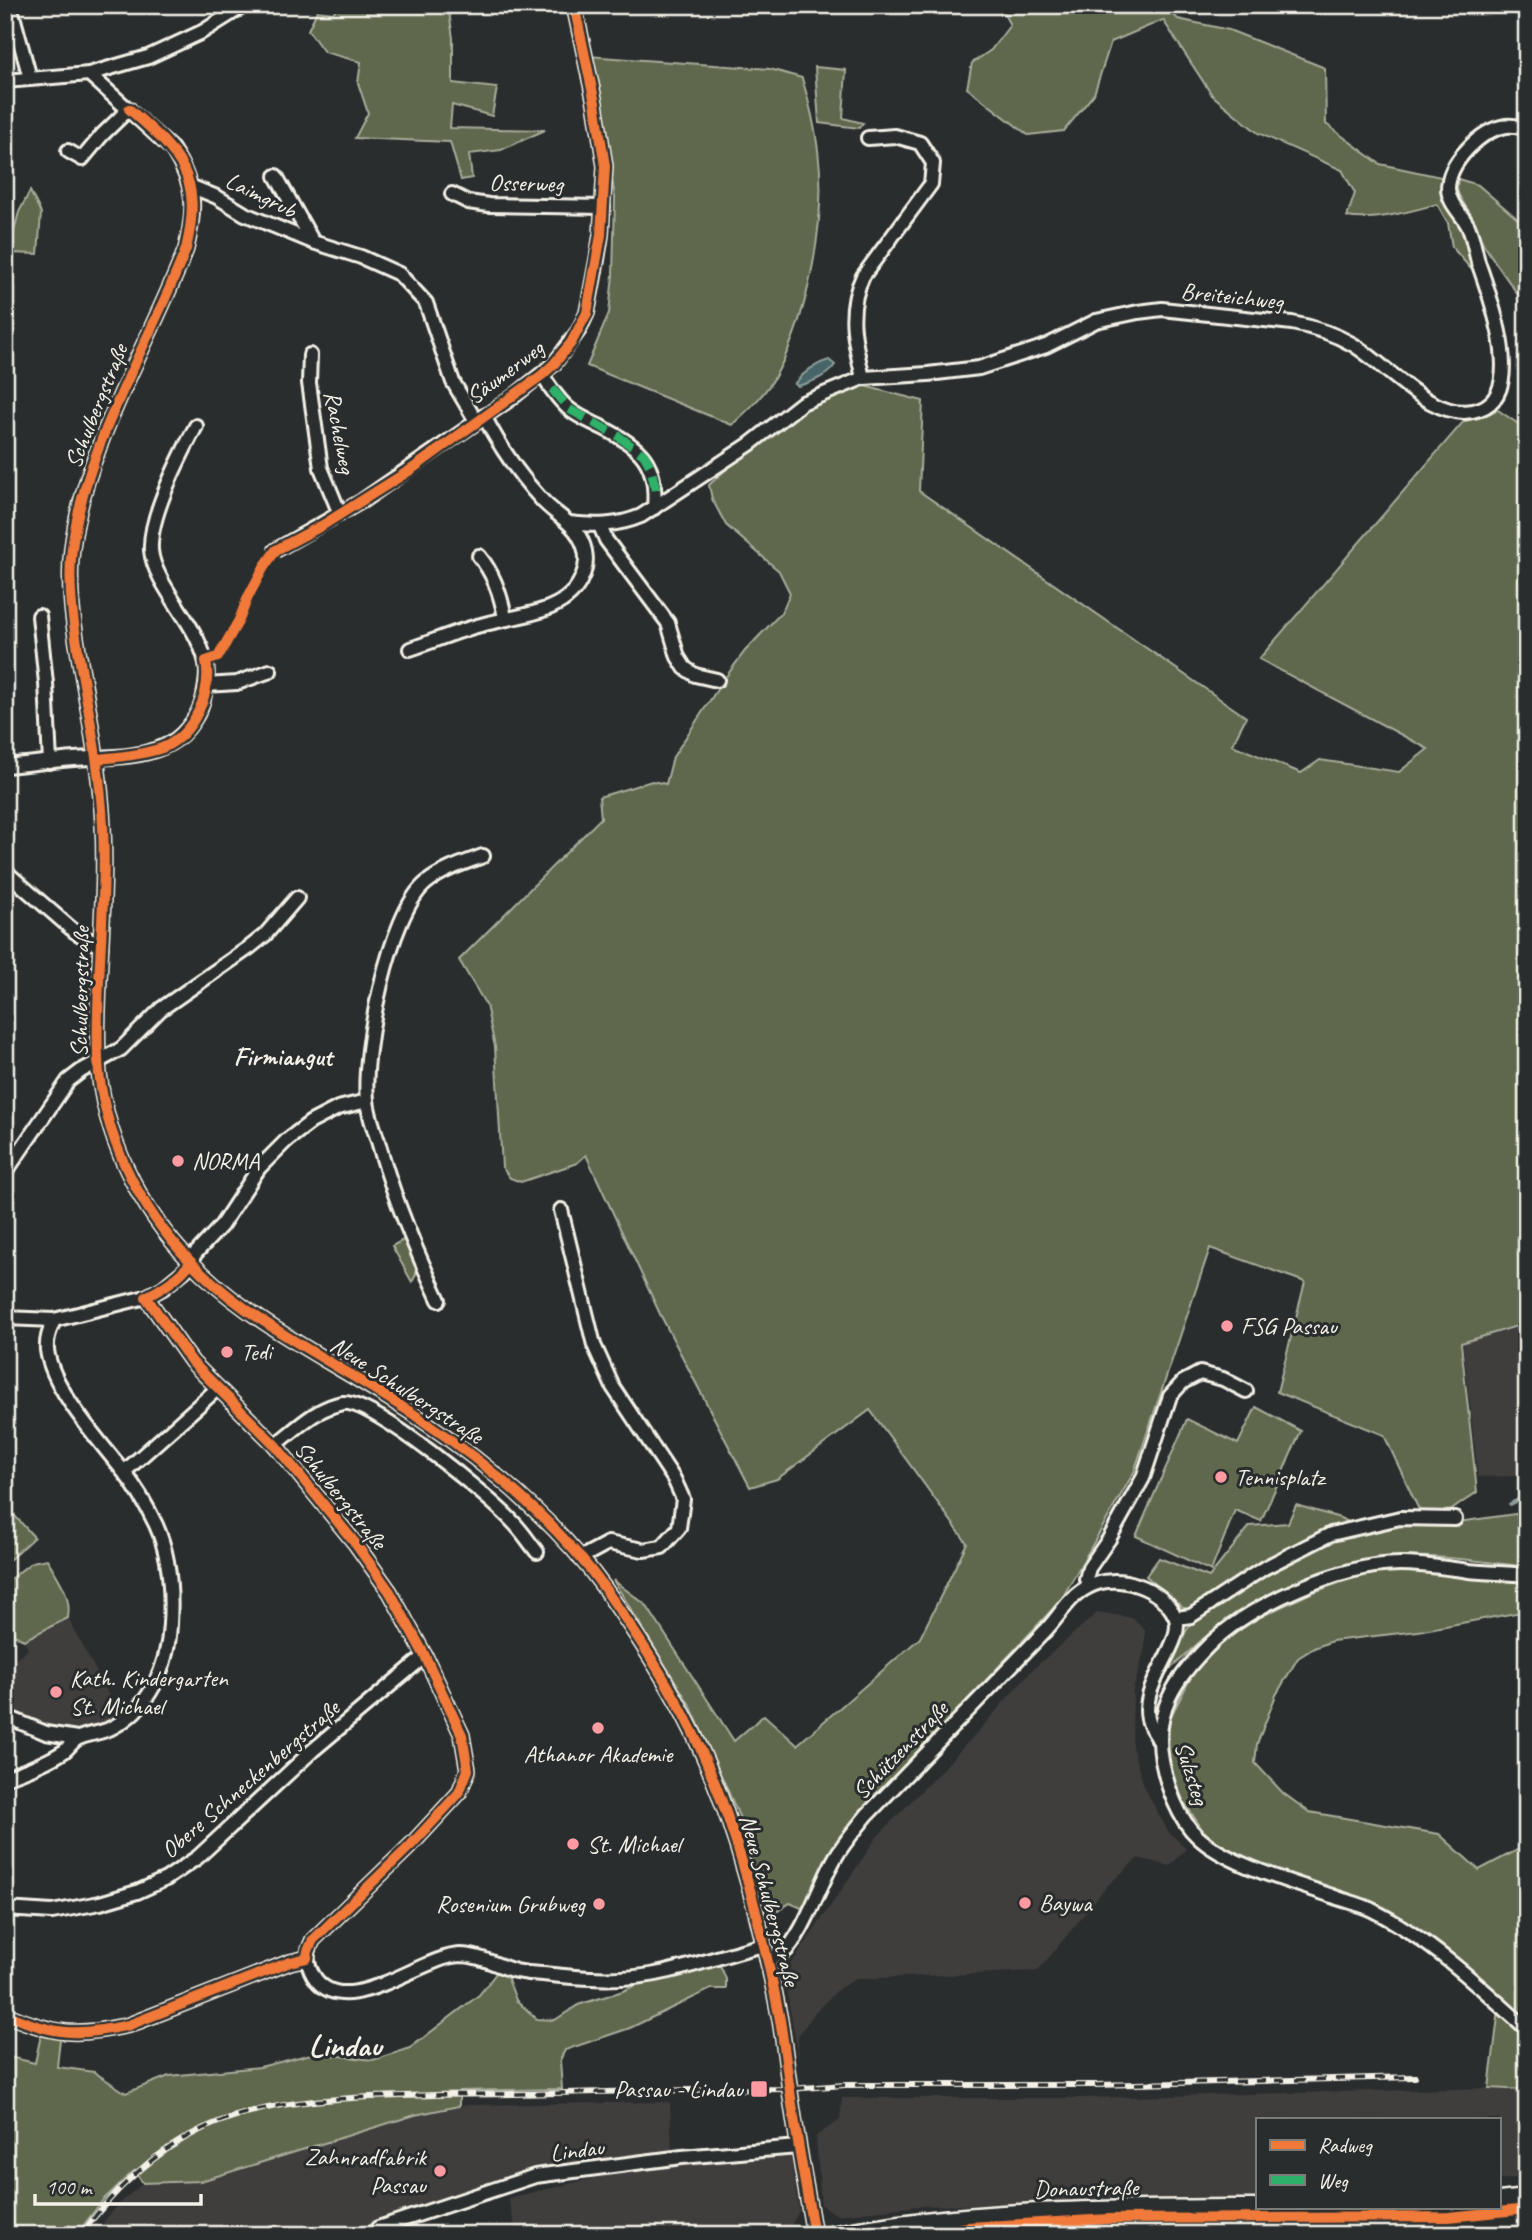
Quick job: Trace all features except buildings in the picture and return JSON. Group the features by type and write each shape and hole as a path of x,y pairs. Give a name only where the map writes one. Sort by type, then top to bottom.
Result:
{"main road":[{"path":"1500,2201 1527,2198"},
{"name":"Donaustraße","path":"831,2235 1038,2211 1267,2208"}],"street":[{"path":"10,5 30,78"},
{"path":"5,81 89,74 148,57 202,32 232,9 245,5"},
{"name":"Säumerweg","path":"276,550 412,469 542,375 571,343 587,313 597,260 605,166 584,43 574,5"},
{"name":"Schulbergstraße","path":"89,74 172,149 181,163 193,199 186,249 101,446 81,501 71,554 72,610 97,759 104,846 98,1032 104,1099 127,1171 159,1224 191,1262"},
{"path":"68,151 82,159 129,109"},
{"name":"Breiteichweg","path":"569,523 600,526 624,523 641,516 750,444 802,403 863,378 979,368 1046,346 1096,321 1161,309 1313,327 1353,344 1438,407 1461,411 1480,409 1497,394 1502,378 1500,334 1468,227 1451,200 1448,190 1461,156 1482,138 1504,126 1527,128"},
{"path":"863,378 852,322 857,288 931,184 933,163 920,143 895,136 868,138"},
{"name":"Laimgrub","path":"276,176 313,242"},
{"name":"Laimgrub","path":"190,186 217,197 245,214 313,242 384,266 413,286 426,303 453,382 529,486 569,523"},
{"name":"Osserweg","path":"452,194 468,202 514,207 603,206"},
{"name":"Rachelweg","path":"310,355 309,383 321,468 340,514"},
{"path":"542,375 569,409 618,436 644,455 654,477 654,508"},
{"path":"5,766 97,759 161,748 183,734 201,707 208,672 206,661 190,624 162,583 151,551 155,520 196,426"},
{"path":"410,649 463,630 541,611 564,601 578,588 585,570 586,552 569,523"},
{"path":"600,526 606,540 668,623 678,657 685,668 695,675 717,680"},
{"path":"479,556 487,565 500,593 505,618"},
{"path":"39,616 50,762"},
{"path":"206,685 237,683 270,671"},
{"path":"439,1300 386,1171 367,1101 367,1054 373,1017 394,943 412,898 425,884 440,874 483,856"},
{"path":"5,870 74,932 101,947"},
{"name":"Schulbergstraße","path":"99,1063 121,1049 161,1009 265,935 298,898"},
{"path":"5,1172 68,1081 81,1071 99,1063"},
{"path":"5,1318 54,1320 146,1297 163,1288 178,1277 221,1226 259,1168 287,1139 338,1108 367,1101"},
{"path":"561,1209 594,1345 613,1387 674,1479 684,1499 679,1528 662,1547 643,1550 608,1543 580,1558"},
{"name":"Neue Schulbergstraße","path":"191,1262 226,1294 267,1325 416,1415 466,1451 533,1510 580,1558 655,1663 687,1719 723,1805 751,1895 784,2047 814,2235"},
{"name":"Schulbergstraße","path":"146,1297 179,1346 217,1389 275,1446 355,1543 390,1592 425,1656 462,1735 468,1770 459,1793 411,1845 313,1940 307,1951 307,1958"},
{"path":"5,1716 47,1733 76,1738 108,1729 132,1714 153,1690 169,1645 171,1604 164,1548 148,1508 86,1424 51,1364 47,1351 47,1336 54,1320"},
{"path":"1158,1739 1149,1724 1147,1699 1177,1633 1177,1618 1165,1601 1149,1590 1112,1580 1089,1586 1086,1579 1089,1569 1143,1478 1170,1396 1183,1382 1200,1373 1223,1379 1246,1391"},
{"path":"124,1472 217,1389"},
{"path":"275,1446 311,1417 326,1408 346,1402 406,1435 472,1483 513,1522 537,1552"},
{"path":"1177,1618 1191,1616 1264,1568 1331,1534 1400,1518 1455,1519"},
{"name":"Sulzsteg","path":"1527,1574 1399,1564 1363,1568 1306,1586 1246,1616 1209,1645 1172,1692 1162,1714 1158,1739 1172,1795 1196,1836 1217,1852 1251,1867 1371,1910 1418,1938 1527,2029"},
{"name":"Schützenstraße","path":"767,1959 782,1954 790,1945 834,1859 867,1815 1047,1630 1075,1596 1089,1586"},
{"name":"Obere Schneckenbergstraße","path":"5,1909 52,1912 100,1903 138,1892 166,1880 198,1857 312,1751 425,1656"},
{"path":"5,1778 65,1751 76,1738"},
{"path":"5,2014 54,2031 82,2034 103,2031 129,2025 290,1962 307,1958 312,1973 324,1987 348,1994 390,1981 452,1955 474,1956 516,1970 540,1974 625,1978 652,1975 764,1945"},
{"name":"Lindau","path":"373,2235 378,2228 535,2176 682,2157 798,2147"}],"shaded area":[{"path":"1527,1325 1525,1490 1517,1476 1478,1477 1463,1343"},
{"path":"1098,1612 1132,1618 1145,1630 1145,1648 1133,1691 1132,1747 1145,1789 1168,1831 1186,1849 1170,1866 1138,1858 1107,1886 1038,1971 856,1979 840,1988 816,2011 798,2036 799,2058 783,1973 877,1837 973,1737 1032,1670"},
{"name":"Kath. Kindergarten St. Michael","path":"68,1618 124,1724 92,1738 5,1717 5,1667 28,1649 24,1640"},
{"path":"1489,2088 1527,2090 1527,2177 1500,2180 1500,2118 1256,2118 1256,2199 919,2206 837,2215 821,2205 816,2136 840,2120 842,2098 1086,2098"},
{"path":"670,2102 672,2154 541,2168 370,2226 363,2235 95,2235 114,2208 142,2184 202,2181 415,2116 468,2105"},
{"path":"790,2155 799,2211 789,2230 775,2235 517,2235 508,2198 625,2171"}],"green space":[{"path":"339,5 448,5 453,38 453,83 497,88 492,116 452,105 450,128 545,130 501,150 469,154 472,178 461,180 450,142 355,138 368,113 358,83 361,62 324,52 308,30 317,11 333,13"},
{"path":"999,5 1163,5 1178,19 1229,30 1325,68 1326,124 1380,164 1446,178 1478,269 1471,269 1452,247 1448,223 1437,204 1380,217 1347,217 1355,193 1342,170 1258,133 1212,95 1163,20 1111,42 1094,94 1064,131 1028,135 967,88 972,63 991,50 1010,25"},
{"path":"587,56 770,69 802,78 815,132 820,177 820,205 813,264 798,322 777,373 763,394 732,425 587,366 609,313 615,197 600,110"},
{"path":"815,67 846,70 843,118 863,123 859,128 819,123"},
{"path":"1458,179 1478,185 1527,227 1527,307 1483,243 1458,193"},
{"path":"30,191 41,213 38,254 8,253 19,212"},
{"path":"860,385 923,401 919,491 1246,717 1232,745 1301,773 1320,760 1399,772 1428,749 1259,659 1463,422 1498,410 1527,430 1527,1323 1461,1343 1477,1492 1450,1511 1420,1512 1384,1435 1277,1392 1305,1282 1210,1248 1134,1472 1061,1600 840,1836 806,1910 790,1903 766,1919 739,1816 691,1707 613,1580 646,1605 734,1741 764,1715 797,1745 920,1638 967,1543 870,1410 777,1479 750,1487 660,1314 586,1155 577,1163 521,1182 510,1178 502,1167 495,1047 486,1005 459,960 601,818 599,797 652,781 666,784 673,757 745,651 782,612 790,593 779,571 726,525 712,499 709,485 799,412"},
{"path":"409,1237 418,1265 412,1282 392,1246"},
{"name":"Tennisplatz","path":"1256,1407 1301,1431 1261,1521 1235,1510 1211,1571 1136,1536 1187,1419 1238,1444"},
{"path":"5,1505 34,1537 5,1564"},
{"path":"1296,1505 1340,1518 1368,1531 1522,1513 1527,1515 1527,1567 1455,1558 1403,1557 1323,1572 1249,1606 1211,1632 1169,1670 1174,1653 1194,1617 1146,1576 1159,1558 1209,1577 1250,1526 1288,1523"},
{"path":"47,1559 66,1594 68,1618 24,1640 16,1636 7,1623 5,1583 32,1562"},
{"path":"1386,1570 1421,1571 1527,1583 1527,1611 1418,1631 1332,1641 1314,1648 1298,1658 1276,1695 1257,1744 1255,1763 1283,1793 1309,1812 1439,1834 1479,1870 1527,1845 1527,2090 1489,2088 1500,2001 1423,1934 1241,1858 1204,1832 1184,1802 1174,1779 1168,1754 1169,1720 1194,1671 1221,1643 1245,1624 1311,1593"},
{"path":"719,1963 726,1979 726,1989 711,1989 630,2028 565,2050 560,2060 562,2089 459,2091 459,2106 415,2115 201,2181 143,2183 134,2171 103,2200 76,2235 5,2235 5,2056 35,2063 41,2035 60,2038 57,2067 94,2072 126,2093 169,2076 260,2067 315,2053 373,2060 410,2048 479,1995 497,1972 506,1974 516,2000 537,2019 555,2020 578,2005 638,1984"}],"water":[{"path":"829,360 835,365 823,376 798,386 794,384 810,369"},
{"path":"1379,2232 1416,2235 1142,2235"}],"waterway":[{"path":"1510,1504 1527,1495"}],"railway":[{"path":"81,2235 121,2188 152,2160 186,2137 244,2113 306,2102 407,2096 789,2089 845,2085 1096,2085 1415,2077"}],"marked path":[{"path":"552,389 569,409 618,436 644,455 650,466 656,490"}],"cycle path":[{"path":"97,759 162,748 173,742 192,723 206,686 206,661 218,657 264,567 276,550 323,525 412,469 542,375 571,343 587,313 601,235 605,166 574,5"},
{"path":"129,109 163,140 175,155 184,169 192,203 186,249 104,434 79,510 72,548 74,622 97,760 103,821 98,1050 99,1073 111,1129 133,1182 147,1206 182,1252 202,1273 244,1308 412,1413 503,1481 531,1506 583,1561 646,1650 701,1750 730,1825 754,1903 780,2020 814,2235"},
{"path":"5,2014 38,2026 66,2032 111,2029 129,2025 290,1962 307,1958 313,1940 411,1845 459,1793 468,1770 462,1735 425,1656 390,1592 355,1543 275,1445 192,1362 146,1297 171,1282 191,1262"},
{"path":"920,2235 968,2227 1110,2219 1449,2217 1527,2209"}],"place":[{"name":"NORMA","path":"178,1161"},
{"name":"FSG Passau","path":"1227,1326"},
{"name":"Tedi","path":"227,1352"},
{"name":"Tennisplatz","path":"1221,1477"},
{"name":"Kath. Kindergarten St. Michael","path":"56,1692"},
{"name":"Athanor Akademie","path":"598,1728"},
{"name":"St. Michael","path":"573,1844"},
{"name":"Baywa","path":"1025,1903"},
{"name":"Rosenium Grubweg","path":"599,1904"},
{"name":"Passau - Lindau","path":"759,2089"},
{"name":"Zahnradfabrik Passau","path":"440,2171"}],"district":[{"name":"Firmiangut","path":"283,1056"},
{"name":"Lindau","path":"345,2045"}]}
